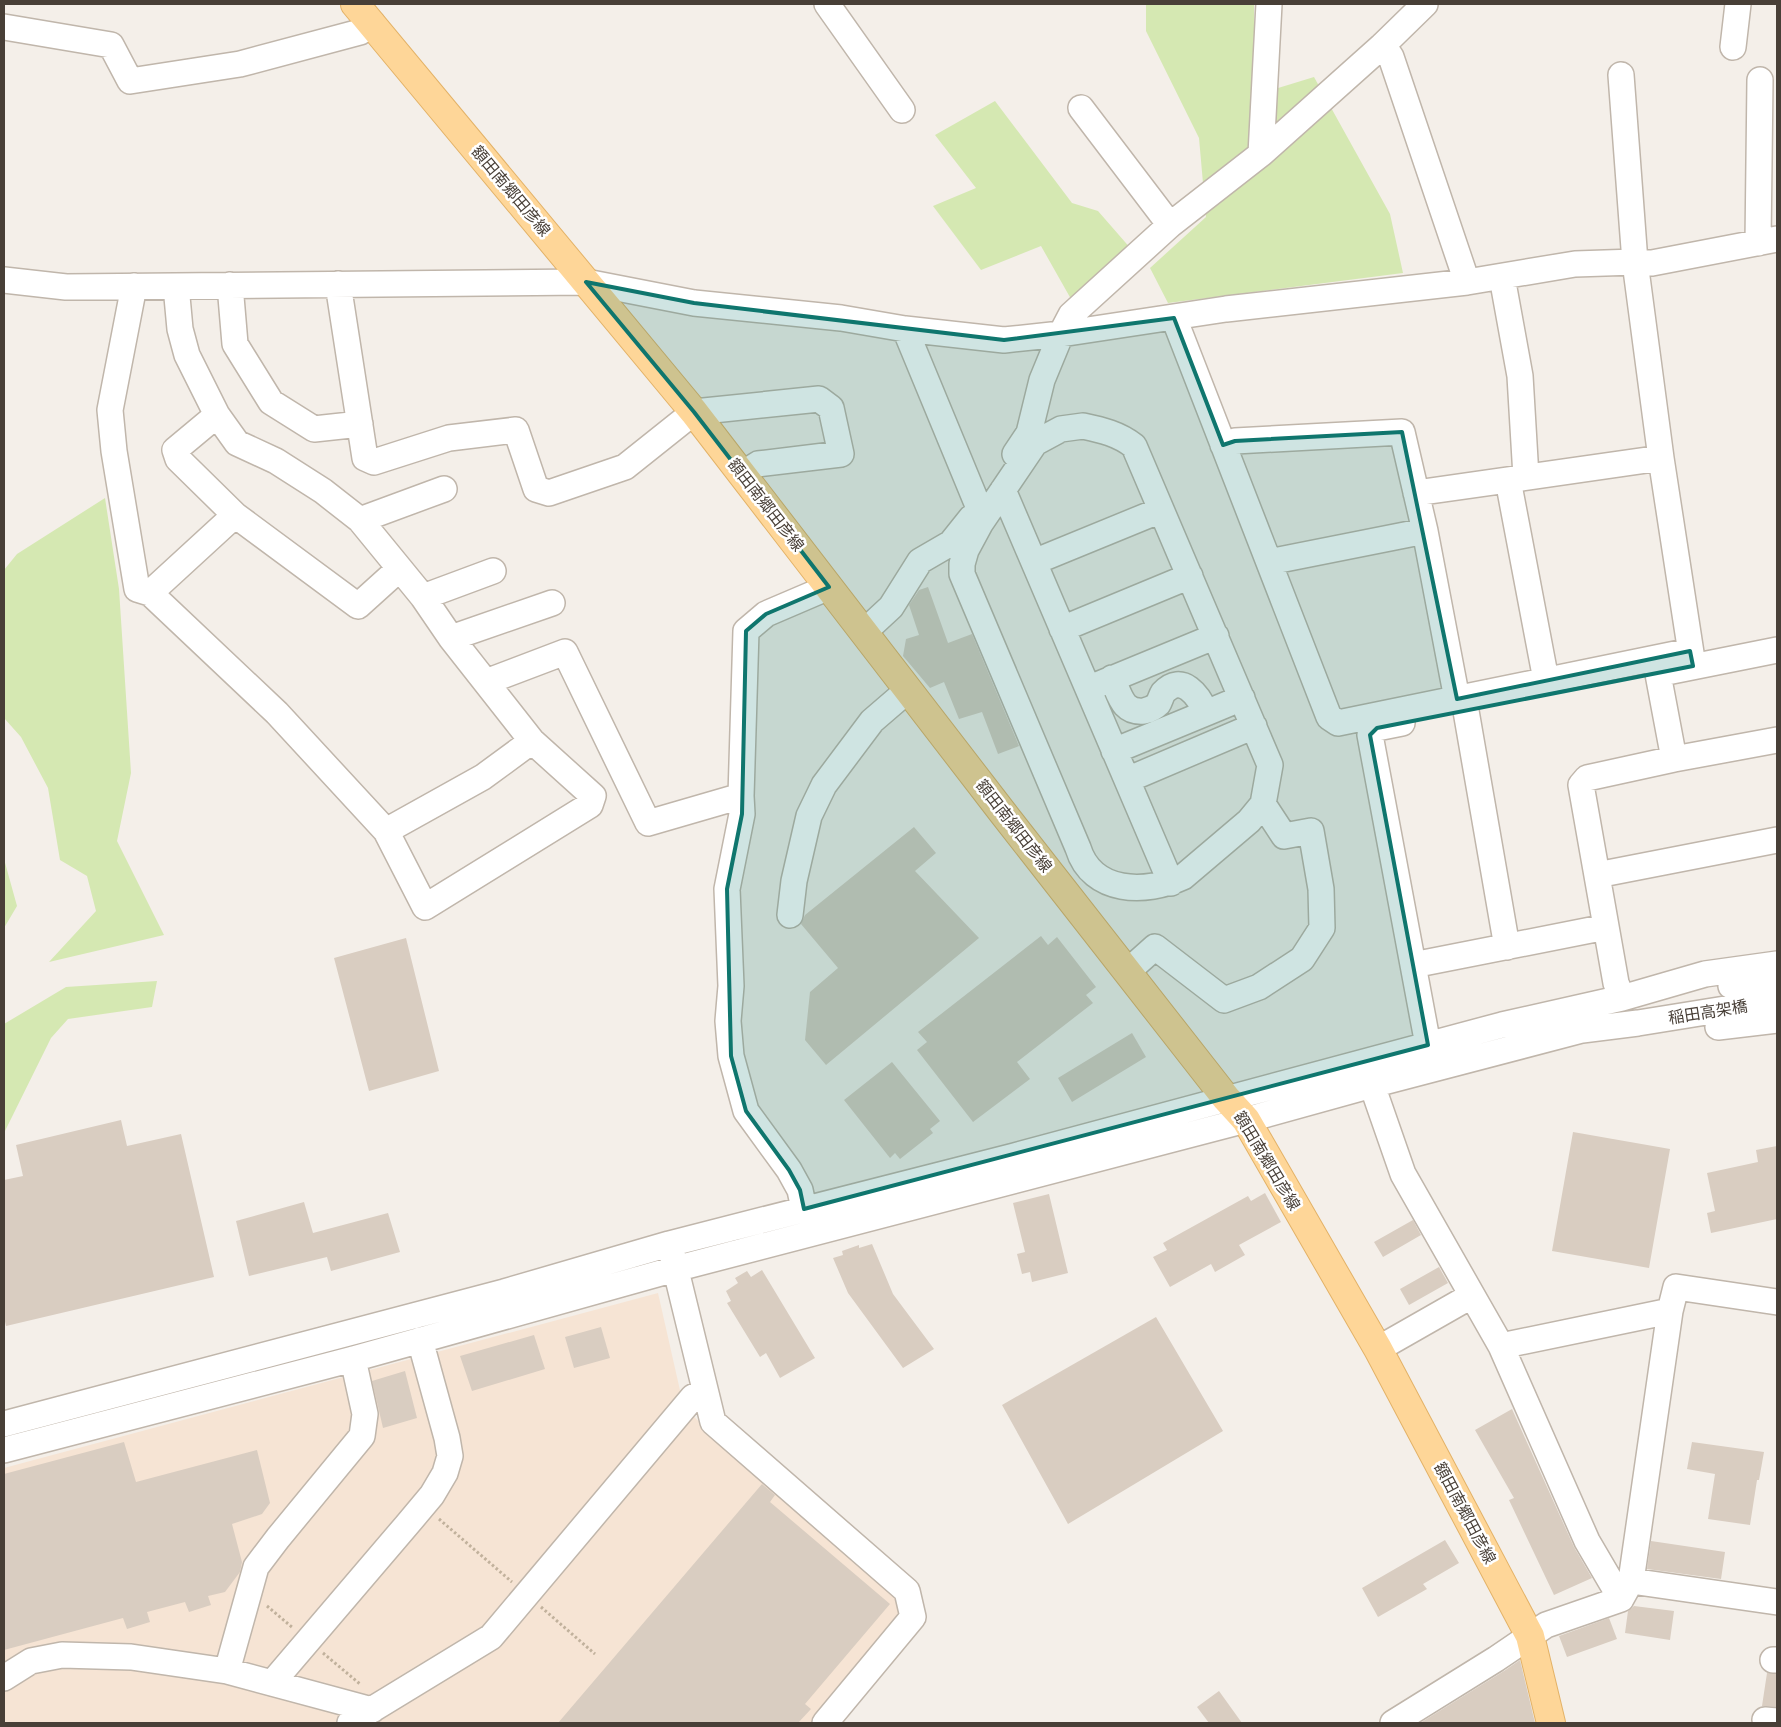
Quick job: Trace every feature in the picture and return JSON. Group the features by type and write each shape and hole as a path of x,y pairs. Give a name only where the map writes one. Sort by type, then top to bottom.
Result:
{"main road":[{"name":"額田南郷田彦線","path":"364,13 694,412 1127,972 1226,1098 1246,1120 1378,1349 1530,1636 1551,1723"}],"street":[{"path":"827,4 902,110"},
{"path":"1261,154 1269,4"},
{"path":"864,632 891,607 920,561 951,543 979,508 1029,433 1042,380 1071,315 1170,225 1261,154 1383,45 1425,4"},
{"path":"1733,47 1738,4"},
{"path":"4,27 111,45 130,81 240,64 360,32 364,13"},
{"path":"1383,45 1391,57 1467,282"},
{"path":"1621,75 1635,262 1661,458 1691,659"},
{"path":"4,280 66,287 586,282 694,303 841,318 905,329 1004,340 1061,334 1226,309 1467,282 1575,264 1652,263 1768,241 1760,80"},
{"path":"1081,108 1170,225"},
{"path":"1502,277 1520,376 1517,479 1546,680"},
{"path":"338,284 365,458 374,462 450,438 516,430 536,489 549,493 625,466 694,412 819,399 831,408 841,454 758,464 742,474"},
{"path":"230,285 235,344 272,402 314,429 360,424"},
{"path":"134,286 110,410 114,451 137,589 150,593 277,713 386,831 424,907 590,805 593,796 532,740 451,638 423,597 360,520 323,491 276,461 237,443 217,415 188,355 180,329 176,286"},
{"path":"1174,318 1329,717 1338,723 1658,674 1691,659"},
{"path":"905,329 979,508"},
{"path":"217,415 175,450 178,459 235,515 358,606 400,569"},
{"path":"1083,426 1102,430 1114,434 1134,446 1270,765 1263,804 1249,821 1183,878 1171,883 1151,887 1120,886 1093,874 1082,860 962,574 962,564 966,550 980,524 1003,490 1035,443 1061,429 1083,426"},
{"path":"1223,445 1235,441 1402,432 1425,531 1461,705 1507,947"},
{"path":"1416,493 1661,458"},
{"path":"360,520 444,489"},
{"path":"1003,490 1171,883"},
{"path":"1034,562 1162,510"},
{"path":"150,593 235,515"},
{"path":"1269,562 1425,531"},
{"path":"423,597 493,571"},
{"path":"1062,629 1190,576"},
{"path":"804,1209 800,1190 793,1177 746,1111 731,1056 728,1021 731,986 726,889 742,814 746,631 766,614 829,587"},
{"path":"451,638 552,603"},
{"path":"1088,688 1216,636"},
{"path":"1426,1038 1370,735 1377,728 1546,680 1691,659 1777,650"},
{"path":"486,682 565,652 648,823 741,796"},
{"path":"1658,674 1674,759"},
{"path":"1112,678 1122,701 1128,709 1136,711 1149,710 1158,703 1162,694 1172,687 1181,685 1190,688 1197,695 1206,712"},
{"path":"790,916 794,881 809,816 824,785 872,721 908,690"},
{"path":"1114,751 1242,698"},
{"path":"1127,780 1254,726"},
{"path":"386,831 483,777 532,740"},
{"path":"1619,991 1581,785 1587,778 1674,759 1777,740"},
{"path":"1127,972 1156,947 1224,1000 1258,987 1302,958 1322,928 1321,889 1311,831 1284,836 1263,804"},
{"path":"1597,875 1777,840"},
{"path":"1413,965 1606,926"},
{"path":"4,1424 504,1292 669,1244 1014,1156 1226,1098 1426,1038 1502,1025 1619,991 1708,959 1777,951"},
{"path":"1619,991 1705,974 1777,964"},
{"name":"稲田高架橋","path":"1619,991 1702,988 1777,982"},
{"name":"稲田高架橋","path":"1522,1046 1582,1030 1756,1004 1777,1003"},
{"path":"4,1450 352,1359 675,1269 1522,1046 1614,1040 1777,1020"},
{"path":"1372,1085 1402,1174 1501,1346 1587,1541 1626,1590"},
{"path":"669,1244 713,1422 907,1591 913,1617 825,1723"},
{"path":"1626,1590 1670,1311 1676,1288 1777,1302"},
{"path":"1378,1349 1471,1296"},
{"path":"1501,1346 1670,1311"},
{"path":"272,1683 423,1506 445,1473 450,1456 447,1438 420,1340"},
{"path":"226,1671 256,1567 362,1436 365,1414 352,1359"},
{"path":"350,1723 491,1638 694,1397 705,1392"},
{"path":"1393,1723 1496,1659 1546,1625 1626,1590 1777,1602"},
{"path":"4,1678 31,1661 62,1655 131,1657 226,1671 272,1683 381,1704"}],"path":[{"path":"423,1506 595,1654"},
{"path":"249,1591 372,1694 381,1704"}],"highlighted area":[{"path":"586,282 694,303 1004,340 1174,318 1223,445 1235,441 1402,432 1457,699 1690,651 1693,666 1377,728 1370,735 1428,1045 804,1209 800,1190 789,1170 746,1111 731,1056 727,889 742,814 746,631 766,614 829,587 694,412"}],"shaded area":[{"path":"658,1293 684,1408 907,1606 814,1723 4,1723 4,1468"}],"green space":[{"path":"1146,4 1254,4 1255,95 1314,77 1390,214 1403,273 1168,303 1150,268 1206,217 1199,138 1146,31"},
{"path":"995,101 1072,203 1098,211 1132,250 1071,299 1041,246 981,270 933,206 976,188 935,135"},
{"path":"105,498 119,589 131,773 117,841 164,935 49,962 96,911 87,876 60,860 48,788 21,737 4,718 4,570 17,554"},
{"path":"4,859 17,906 4,928"},
{"path":"157,981 152,1007 68,1019 51,1038 4,1131 4,1024 66,987"}],"building":[{"path":"928,587 948,643 972,634 1019,746 998,754 982,712 959,719 944,682 930,688 903,656 906,639 919,635 909,605 919,590"},
{"path":"914,827 936,853 915,871 979,938 826,1065 805,1040 810,992 838,968 801,924 805,915"},
{"path":"1041,936 1048,945 1057,937 1096,987 1086,995 1093,1003 1017,1062 1030,1079 973,1122 917,1050 927,1042 918,1032"},
{"path":"406,938 439,1071 369,1091 334,958"},
{"path":"1132,1033 1146,1057 1072,1102 1058,1078"},
{"path":"892,1062 940,1121 930,1129 933,1133 900,1159 895,1153 890,1158 844,1100"},
{"path":"121,1120 127,1146 181,1134 214,1277 6,1326 4,1317 4,1180 23,1176 16,1145"},
{"path":"1573,1132 1670,1149 1649,1268 1552,1251"},
{"path":"1777,1146 1777,1219 1711,1233 1707,1213 1715,1211 1707,1173 1758,1162 1756,1150"},
{"path":"1265,1193 1281,1222 1239,1245 1245,1255 1215,1272 1211,1264 1170,1287 1153,1257 1167,1250 1163,1243 1248,1196 1251,1201"},
{"path":"1049,1194 1068,1273 1032,1282 1030,1272 1022,1274 1017,1254 1025,1252 1013,1203"},
{"path":"304,1202 313,1233 388,1213 400,1252 331,1271 327,1257 249,1276 236,1221"},
{"path":"1413,1220 1421,1235 1383,1257 1374,1242"},
{"path":"872,1244 893,1294 934,1349 903,1368 848,1293 833,1258 843,1255 842,1251 859,1245 859,1248"},
{"path":"1439,1267 1448,1283 1409,1305 1400,1289"},
{"path":"762,1270 815,1358 780,1378 766,1353 760,1357 727,1303 731,1301 726,1291 738,1283 735,1278 747,1271 751,1277"},
{"path":"1156,1317 1223,1431 1068,1524 1002,1405"},
{"path":"601,1327 610,1358 574,1368 565,1337"},
{"path":"534,1335 545,1369 472,1391 460,1356"},
{"path":"405,1371 417,1418 383,1428 372,1381"},
{"path":"1512,1409 1574,1547 1592,1578 1554,1595 1509,1500 1514,1498 1475,1430"},
{"path":"124,1442 136,1482 257,1450 270,1503 262,1514 232,1524 242,1562 240,1572 225,1592 208,1596 211,1605 189,1612 185,1602 147,1612 150,1622 127,1629 123,1618 4,1650 4,1474"},
{"path":"1692,1442 1764,1452 1759,1480 1757,1480 1750,1525 1708,1519 1715,1474 1687,1469"},
{"path":"762,1484 775,1495 770,1502 890,1604 805,1704 811,1709 798,1723 558,1723"},
{"path":"1445,1540 1459,1563 1423,1584 1427,1589 1378,1617 1362,1588"},
{"path":"1651,1541 1725,1552 1721,1579 1647,1569"},
{"path":"1634,1606 1674,1611 1670,1640 1625,1633 1628,1611"},
{"path":"1609,1618 1617,1639 1567,1657 1559,1636"},
{"path":"1520,1660 1535,1723 1420,1723 1504,1671"},
{"path":"1767,1673 1777,1674 1777,1707 1762,1706"},
{"path":"1219,1691 1242,1723 1209,1723 1197,1707"}]}
